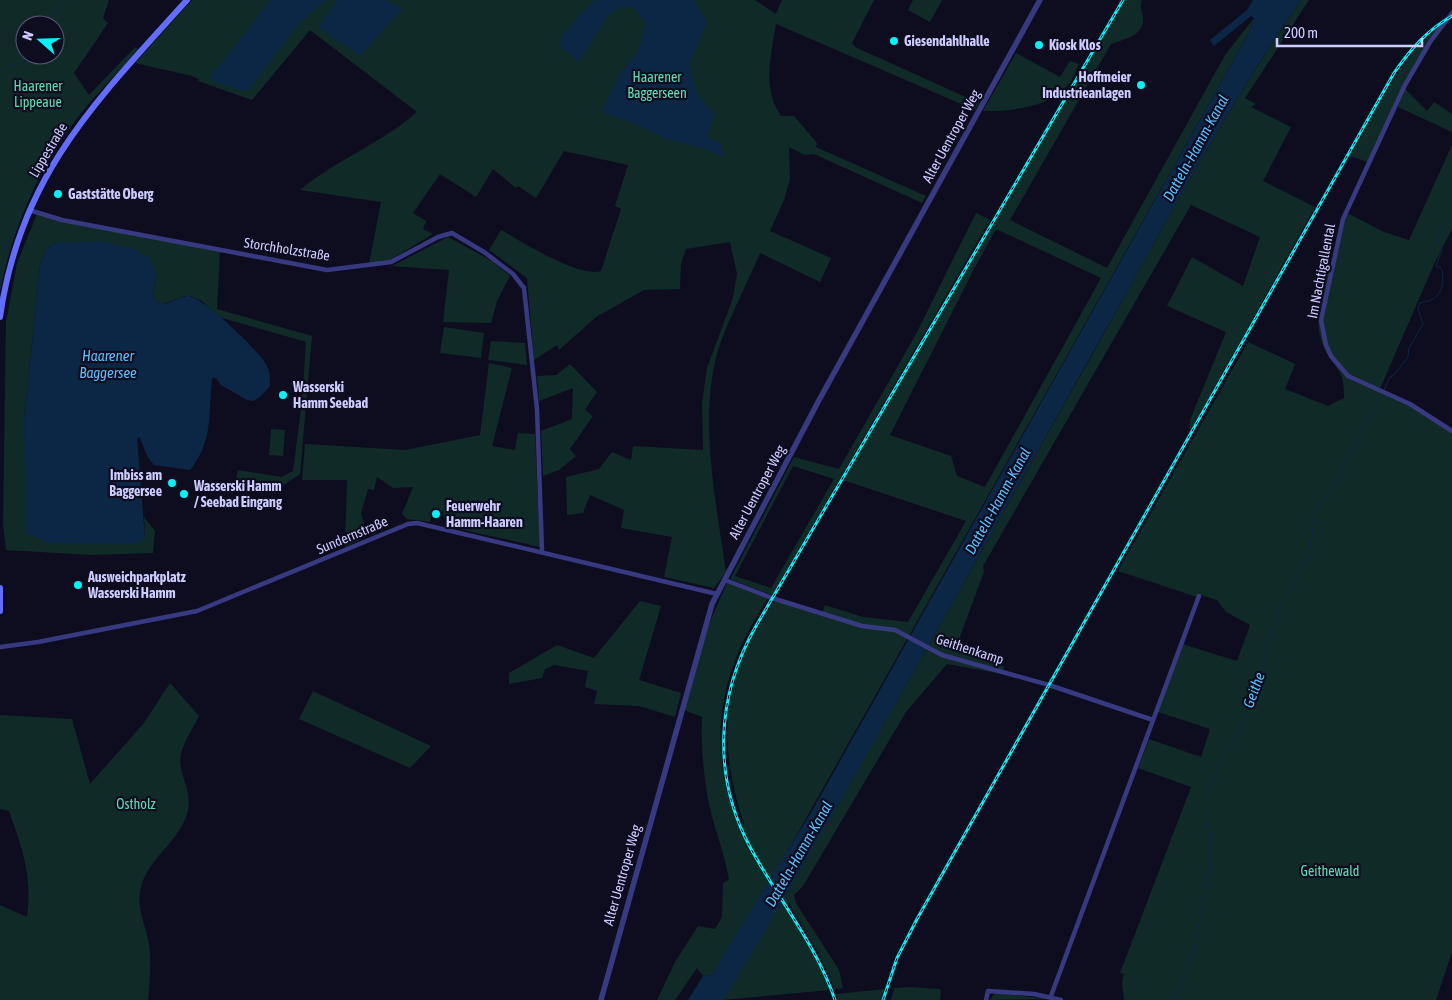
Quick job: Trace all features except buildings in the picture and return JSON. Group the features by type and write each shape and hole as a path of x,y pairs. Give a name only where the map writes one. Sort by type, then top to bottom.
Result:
{"main road":[{"name":"Lippestraße","path":"0,317 8,276 30,210 51,166 76,126 107,88 187,0"},
{"path":"0,588 0,611"}],"street":[{"name":"Alter Uentroper Weg","path":"600,1000 705,622 717,594 827,386 1040,0"},
{"name":"Im Nachtigallental","path":"1452,13 1430,42 1404,85 1343,219 1321,320 1326,345 1331,356 1348,376 1410,404 1452,431"},
{"name":"Storchholzstraße","path":"30,210 62,220 327,270 391,262 448,233 460,236 484,252 520,281 527,305 529,349 537,409 542,552"},
{"name":"Sundernstraße","path":"0,647 197,611 408,524 416,523 717,594"},
{"name":"Geithenkamp","path":"725,580 772,598 862,626 891,628 932,650 1153,720"},
{"path":"1051,996 1199,596"},
{"path":"986,1000 988,991 1051,996 1061,1000"}],"green space":[{"name":"Haarener Lippeaue","path":"0,0 109,0 103,18 108,23 74,73 89,95 135,47 139,50 82,112 61,140 28,202 11,246 0,291"},
{"name":"Haarener Baggerseen","path":"192,0 755,0 776,14 782,0 874,0 852,43 855,47 979,103 975,110 776,24 770,59 770,83 775,106 781,116 794,116 817,143 816,147 926,196 922,203 814,154 805,155 789,147 790,179 784,200 770,231 831,258 820,282 760,253 720,344 713,370 709,428 714,487 726,572 714,588 664,577 672,537 621,528 624,510 590,495 583,513 567,515 566,477 599,469 612,452 631,460 633,446 703,450 702,403 707,368 733,298 737,274 730,242 686,249 681,263 680,289 644,290 596,317 559,350 557,345 534,360 527,278 489,250 501,230 565,264 591,272 601,271 621,209 615,206 628,165 564,151 536,198 518,186 516,188 493,169 476,197 440,174 413,213 426,221 423,229 433,234 390,260 369,264 381,202 300,190 314,179 389,133 417,112 310,30 252,100 198,81 199,79 192,76 135,63"},
{"path":"913,0 942,0 930,22 908,10"},
{"path":"1125,0 1142,0 1143,19 1140,29 1132,36 1111,44 1010,220 1107,268 1225,55 1254,18 1250,31 769,884 711,975 703,976 697,968 675,1000 657,1000 675,962 698,926 715,929 722,917 723,883 729,880 707,794 704,775 702,717 684,710 709,624 727,583 768,598 747,633 737,655 724,698 721,720 722,765 732,809 740,830 744,824 733,785 730,765 727,724 729,704 739,665 775,600 822,613 825,605 863,617 908,622 966,521 843,480","holes":["996,229 1101,278 985,487 957,476 951,456 890,435"]},
{"path":"1301,0 1309,0 1245,98 1256,104 1251,107 1291,127 1263,181 1315,207 1190,431 1190,420 1226,332 1167,306 1192,257 1243,286 1260,237 1191,205 983,566 984,572 956,647 1001,665 1004,667 1002,674 947,664 906,712 803,886 794,895 796,903 839,970 843,988 835,989 818,952 789,903 786,907 814,953 830,990 723,1000 864,759 1218,130"},
{"path":"1442,24 1415,64 1368,162 1350,156 1401,68 1413,52"},
{"path":"1016,53 1060,77 1070,61 1079,64 1070,83 1060,93 1050,99 1017,109 983,111"},
{"path":"1405,89 1427,111 1434,102 1452,114 1452,132 1398,107"},
{"name":"Geithewald","path":"1452,145 1452,229 1435,262 1379,391 1400,399 1452,432 1452,952 1436,1000 1124,1000 1122,982 1124,974 1120,973 1191,787 1138,768 1149,739 1201,757 1210,729 1158,712 1182,644 1237,661 1250,625 1226,612 1217,600 1198,594 1197,597 1118,571 1248,342 1295,364 1285,389 1328,406 1344,398 1343,380 1323,345 1318,325 1318,315 1329,265 1334,260 1347,213 1384,232 1409,240"},
{"path":"976,213 990,220 772,595 730,579 794,457 839,469 916,334","holes":["793,466 834,479 771,588 735,576"]},
{"path":"37,214 220,251 217,309 312,336 300,474 284,485 236,479 238,470 281,477 293,471 302,401 306,342 219,317 202,301 191,296 184,296 164,304 155,301 153,293 156,276 55,243 46,249 40,266 24,420 26,470 145,539 144,517 155,531 153,553 92,555 6,550 3,524 6,322 17,263"},
{"path":"448,237 492,261 510,276 497,301 491,323 443,322 449,270 392,266"},
{"path":"444,327 484,333 481,358 440,353"},
{"path":"491,341 525,343 527,365 488,360"},
{"path":"489,363 512,368 492,446 515,450 518,433 535,434 540,547 446,526 443,511 433,509 430,522 407,519 402,514 413,487 393,488 377,477 374,490 368,489 361,513 367,536 345,547 347,480 302,480 305,444 405,450 480,435"},
{"path":"570,364 597,392 585,410 593,416 570,449 576,456 559,470 543,476 541,431 572,419 573,388 539,401 537,376 556,375"},
{"path":"271,429 285,430 283,456 269,455"},
{"path":"640,601 661,606 639,680 681,693 675,717 639,706 594,704 597,691 585,687 588,671 554,665 545,669 542,678 509,684 509,673 557,645 594,658"},
{"name":"Ostholz","path":"170,683 199,716 186,739 181,754 181,769 189,799 186,817 176,835 150,868 141,887 139,901 150,954 148,1000 0,1000 0,905 27,917 28,888 25,863 9,811 0,809 0,715 72,719 90,784 144,723"},
{"path":"313,691 431,746 410,768 299,719"},
{"path":"894,988 941,989 940,1000 891,1000"},
{"path":"884,989 881,1000 838,1000 837,994"},
{"path":"996,993 1051,999 989,1000"}],"water":[{"path":"270,0 326,0 300,22 249,90 239,90 210,80 212,72 222,63"},
{"path":"337,0 386,0 402,9 360,56 319,27"},
{"path":"594,0 693,0 707,22 689,65 698,96 714,113 707,137 720,143 724,157 703,148 664,138 644,127 601,112 623,69 638,52 646,22 632,7 620,7 607,17 579,62 559,45 562,35"},
{"name":"Datteln-Hamm-Kanal","path":"1253,0 1301,0 1272,42 1193,174 865,758 725,998 723,1000 688,1000 703,976 711,975 812,811 1250,31 1254,18 1251,16 1214,46 1210,40 1247,10"},
{"name":"Haarener Baggersee","path":"101,241 134,249 150,258 156,276 153,293 155,301 164,304 189,296 197,299 218,315 261,357 269,372 270,386 260,397 253,401 247,400 221,385 216,378 212,378 210,415 206,437 198,459 190,470 154,465 147,456 140,438 137,437 145,539 133,544 49,543 26,533 24,420 40,266 46,249 55,243"}],"waterway":[{"path":"54,15 60,0"},
{"path":"4,67 15,65"},
{"name":"Geithe","path":"1384,390 1390,377 1394,375 1408,357 1409,348 1423,324 1418,309 1420,303 1433,299 1441,289 1442,272 1441,268 1436,266 1442,249 1436,236 1444,225 1452,222"},
{"name":"Geithe","path":"1172,1000 1186,974 1194,949 1211,865 1210,833 1207,816 1208,791 1222,758 1235,739 1248,710 1263,667 1278,609 1308,558 1317,508 1332,488 1382,394"}],"railway":[{"path":"835,1000 818,960 750,847 738,820 729,792 724,736 733,680 756,626 1123,0"},
{"path":"883,1000 897,958 917,919 1394,73 1420,41 1452,16"}],"place":[{"name":"Giesendahlhalle","path":"894,41"},
{"name":"Kiosk Klos","path":"1039,45"},
{"name":"Hoffmeier Industrieanlagen","path":"1141,85"},
{"name":"Gaststätte Oberg","path":"58,194"},
{"name":"Wasserski Hamm Seebad","path":"283,395"},
{"name":"Imbiss am Baggersee","path":"172,483"},
{"name":"Wasserski Hamm / Seebad Eingang","path":"184,494"},
{"name":"Feuerwehr Hamm-Haaren","path":"436,514"},
{"name":"Ausweichparkplatz Wasserski Hamm","path":"78,585"}]}
